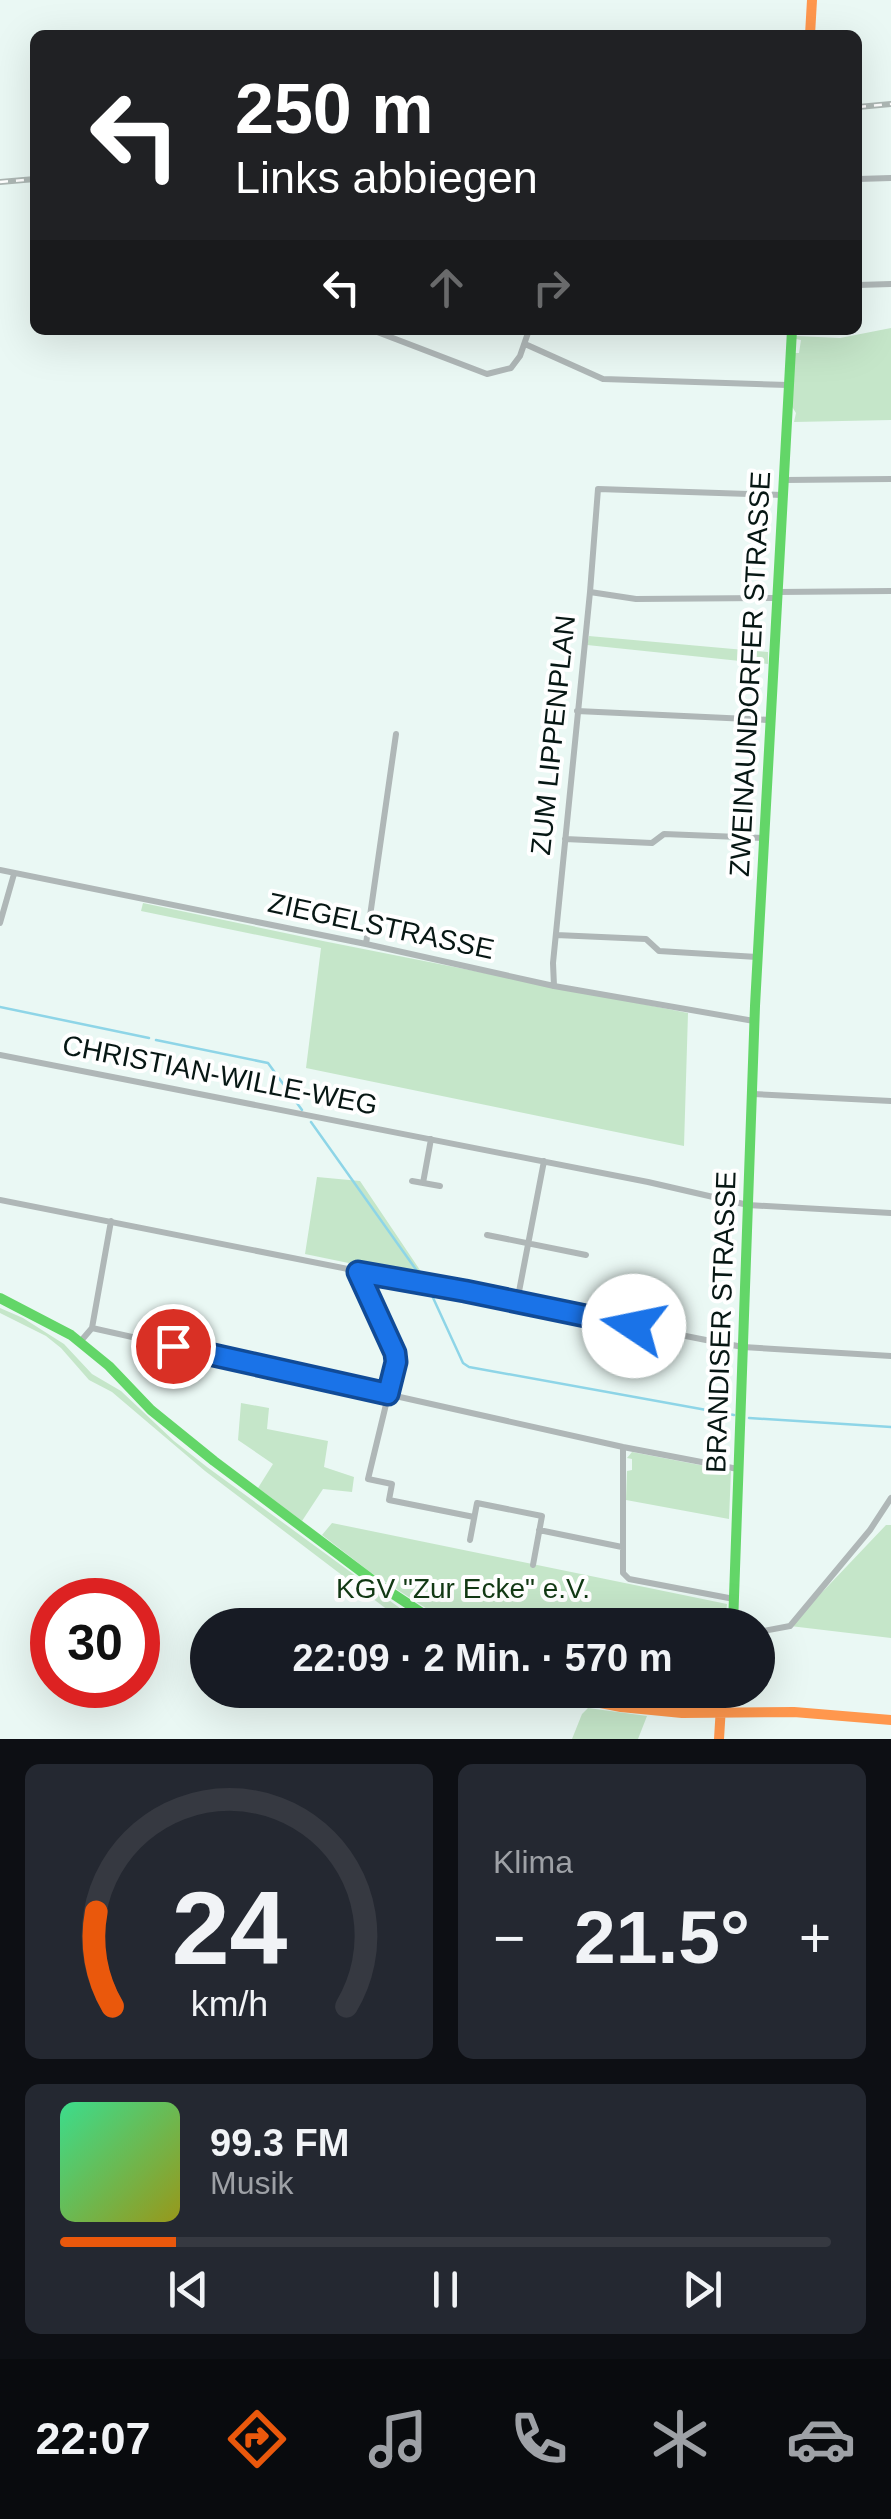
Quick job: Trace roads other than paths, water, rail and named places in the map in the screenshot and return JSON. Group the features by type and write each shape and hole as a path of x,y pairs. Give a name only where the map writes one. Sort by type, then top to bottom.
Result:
{"street":[{"path":"810,30 812,0"},
{"path":"862,179 891,178"},
{"path":"862,285 891,284"},
{"path":"385,335 487,374 510,368 520,356 528,335"},
{"name":"ZWEINAUNDORFER STRASSE","path":"754,1020 792,335"},
{"path":"526,344 603,379 788,385"},
{"path":"782,480 891,480"},
{"name":"ZUM LIPPENPLAN","path":"554,986 598,489 782,495"},
{"path":"590,592 636,599 891,591"},
{"path":"577,712 770,720"},
{"path":"366,944 396,734"},
{"path":"565,839 652,843 664,834 764,838"},
{"name":"ZIEGELSTRASSE","path":"0,870 554,986 754,1020"},
{"path":"0,923 14,874"},
{"path":"556,935 646,939 659,951 757,957"},
{"name":"BRANDISER STRASSE","path":"734,1608 754,1020"},
{"name":"CHRISTIAN-WILLE-WEG","path":"0,1055 544,1161 748,1205 891,1212"},
{"path":"753,1094 891,1101"},
{"path":"423,1182 431,1139"},
{"path":"517,1302 544,1161"},
{"path":"412,1180 440,1186"},
{"path":"0,1200 743,1346 891,1356"},
{"path":"80,1342 92,1328 111,1221"},
{"path":"487,1235 586,1255"},
{"path":"358,1272 396,1362 368,1478 392,1484 389,1500 474,1517"},
{"path":"0,1298 80,1342 151,1410 214,1461 414,1608"},
{"path":"92,1328 623,1447 738,1469"},
{"path":"623,1447 623,1573 628,1578 734,1599"},
{"path":"775,1629 790,1626 870,1530 891,1498"},
{"path":"470,1540 477,1502 542,1516 532,1565"},
{"path":"539,1530 622,1547"},
{"path":"631,1708 682,1713 794,1712 891,1720"},
{"path":"719,1739 720,1708"}],"waterway":[{"path":"0,1007 149,1038"},
{"path":"156,1040 268,1063 302,1110"},
{"path":"311,1122 422,1278"},
{"path":"429,1289 463,1363 469,1367 734,1415"},
{"path":"749,1418 891,1427"}],"railway":[{"path":"862,107 891,104"},
{"path":"0,182 30,179"}],"park label":[{"name":"KGV \"Zur Ecke\" e.V.","path":"463,1588"}]}
